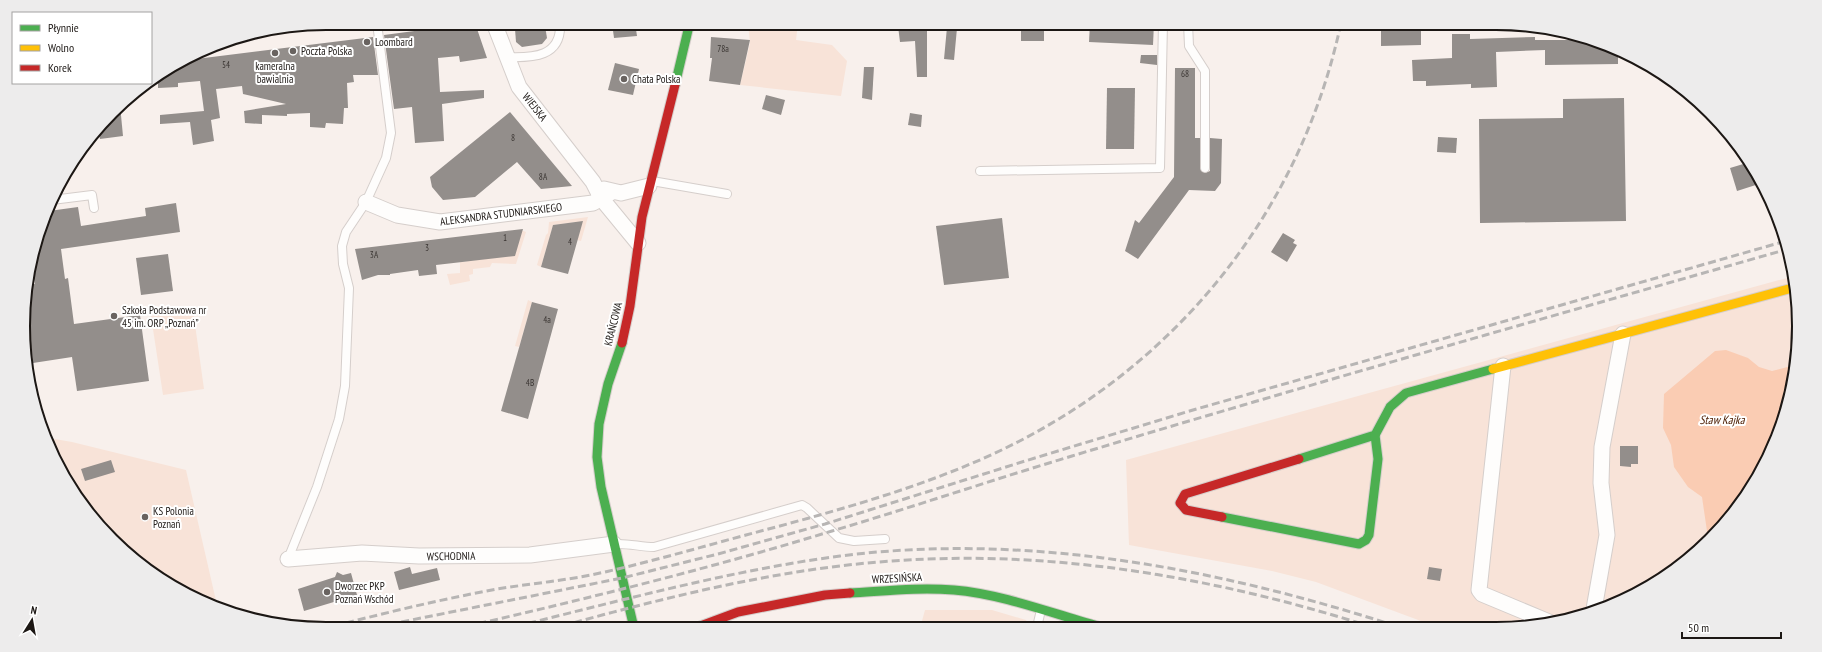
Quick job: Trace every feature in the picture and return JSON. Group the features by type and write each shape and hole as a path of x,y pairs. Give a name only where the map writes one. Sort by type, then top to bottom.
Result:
{"street":[{"name":"WIEJSKA","path":"497,30 519,87 593,182 606,195 638,243"},
{"name":"KRAŃCOWA","path":"633,622 598,469 597,446 599,424 603,401 623,339 630,306 638,243 650,183 688,30"},
{"path":"606,195 626,193 650,183"},
{"name":"ALEKSANDRA STUDNIARSKIEGO","path":"366,202 397,215 440,222 593,203 606,195"},
{"path":"1375,436 1185,494 1180,503 1186,510 1359,544 1366,540 1369,535 1378,459 1375,436 1394,400 1406,393 1789,289"},
{"path":"1595,605 1607,535 1601,483 1602,447 1623,334"},
{"path":"1504,366 1479,590 1482,594 1540,618"},
{"name":"WSCHODNIA","path":"288,559 362,553 419,556 530,554 614,544"},
{"name":"WRZESIŃSKA","path":"711,622 738,612 824,595 914,589 955,590 981,594 1084,622"}],"lane":[{"path":"288,559 318,487 339,419 346,386 349,288 343,264 342,246 346,232 366,202 386,158 391,132 378,30"},
{"path":"507,57 526,58 544,54 555,44 561,30"},
{"path":"980,171 1160,168 1163,30"},
{"path":"1188,30 1189,46 1205,71 1205,168"},
{"path":"650,183 727,194"},
{"path":"59,199 92,195 94,208"},
{"path":"614,544 623,543 644,547 654,547 802,505 839,538 854,541 885,539"},
{"path":"1039,622 1042,610"}],"shaded area":[{"path":"749,30 797,30 796,40 832,45 847,61 841,96 740,85 750,43"},
{"path":"588,217 581,241 577,240 577,222 553,225 541,267 537,265 546,235 548,233 549,222"},
{"path":"521,230 526,232 516,264 492,263 490,267 473,269 473,274 469,275 470,281 450,285 447,274 460,273 460,262 514,255"},
{"path":"1788,278 1792,326 1789,365 1782,403 1761,457 1742,490 1719,521 1691,549 1676,561 1644,582 1627,591 1573,612 1515,621 1424,622 1316,582 1272,571 1129,545 1126,460"},
{"path":"528,300 532,302 519,347 515,346"},
{"path":"193,310 204,389 163,395 151,316"},
{"name":"KS Polonia Poznań","path":"53,439 72,442 186,470 216,600 178,582 146,561 131,549 103,521 91,506 70,474"},
{"path":"925,610 992,610 1026,620 1027,622 922,622"}],"water":[{"name":"Staw Kajka","path":"1726,350 1748,358 1759,367 1772,371 1789,367 1782,403 1761,457 1752,474 1731,506 1707,533 1702,497 1688,487 1674,467 1671,445 1663,428 1664,394 1715,351"}],"building":[{"path":"422,30 477,30 487,58 460,62 459,56 438,58 440,92 484,90 484,98 442,104 444,141 415,143 412,107 394,109 384,35"},
{"path":"515,30 546,30 547,38 542,44 522,47 516,42"},
{"path":"613,30 636,30 637,36 614,38"},
{"path":"898,30 927,30 927,77 917,77 915,41 900,42"},
{"path":"947,30 957,30 954,60 944,59"},
{"path":"1021,30 1044,30 1044,41 1021,41"},
{"path":"1090,30 1154,30 1153,45 1089,42"},
{"path":"1381,30 1421,30 1421,45 1381,46"},
{"path":"1452,34 1470,34 1470,39 1535,37 1535,40 1573,40 1618,57 1618,64 1545,65 1545,50 1496,52 1497,87 1471,88 1471,84 1426,86 1426,81 1413,81 1412,60 1452,58"},
{"path":"373,37 378,75 353,75 354,82 347,83 348,108 344,108 343,124 326,123 325,128 310,127 310,113 287,114 287,116 262,115 262,124 245,123 244,111 286,104 243,94 242,86 216,89 220,118 211,120 214,141 193,145 190,122 160,124 160,115 204,111 200,81 178,83 178,87 158,88 158,83 178,70 201,58"},
{"path":"711,37 750,40 740,85 709,81 712,58 710,58"},
{"path":"1141,55 1157,55 1157,65 1140,63"},
{"name":"Chata Polska","path":"615,63 639,69 633,95 608,90"},
{"path":"864,67 874,67 872,100 862,98"},
{"path":"1175,68 1195,68 1195,138 1200,138 1200,168 1205,173 1210,171 1210,138 1222,139 1221,183 1215,191 1189,190 1138,259 1125,251 1135,220 1139,223 1174,177"},
{"path":"1107,88 1135,88 1134,149 1106,149"},
{"path":"766,95 785,100 781,115 762,109"},
{"path":"1624,98 1626,221 1480,223 1479,119 1563,118 1563,99"},
{"path":"510,112 572,186 541,189 517,162 475,197 443,200 432,187 430,177"},
{"path":"121,113 123,136 100,139 99,136 103,131"},
{"path":"910,113 922,115 921,127 908,125"},
{"path":"1438,137 1457,138 1456,153 1437,152"},
{"path":"1743,164 1756,185 1737,191 1730,168"},
{"path":"176,203 180,232 61,249 65,279 68,278 74,324 140,315 149,381 77,391 72,357 33,363 30,326 31,307 36,268 46,231 54,210 78,207 81,226 146,216 145,208"},
{"path":"1002,218 1009,278 944,285 936,226"},
{"path":"583,221 568,274 541,267 553,225"},
{"path":"523,229 515,256 436,265 437,274 419,276 418,270 390,275 378,275 362,280 355,249"},
{"path":"1283,233 1295,240 1293,243 1297,245 1287,262 1271,252"},
{"path":"168,254 173,291 141,295 136,258"},
{"path":"532,302 558,309 528,419 501,411"},
{"path":"1620,446 1638,446 1638,464 1631,464 1631,467 1620,466"},
{"path":"111,460 115,472 85,481 81,469"},
{"path":"410,567 412,574 437,568 440,580 399,590 394,572"},
{"path":"1429,567 1442,569 1440,581 1427,579"},
{"name":"Dworzec PKP Poznań Wschód","path":"337,572 343,575 351,573 357,595 304,611 298,589 335,577"}],"railway":[{"path":"350,622 475,593 610,571 806,519 866,502 954,471 982,459 1049,425 1110,384 1165,337 1215,284 1257,226 1293,163 1321,95 1339,30"},
{"path":"401,622 622,578 718,554 825,524 1193,410 1780,243"},
{"path":"485,622 692,571 785,545 1042,465 1251,403 1782,251"},
{"path":"534,622 672,588 798,562 840,556 911,550 982,549 1053,553 1124,561 1194,573 1263,588 1331,606 1383,622"},
{"path":"577,622 635,606 720,586 763,578 849,565 953,558 1014,559 1135,571 1195,581 1255,594 1355,622"}],"traffic: fast":[{"path":"675,85 688,30"},
{"path":"622,343 608,384 599,424 597,457 601,487 633,622"},
{"path":"1299,459 1375,435 1390,407 1406,393 1493,369"},
{"path":"1222,517 1359,544 1366,540 1369,535 1378,459 1375,435"},
{"path":"850,593 928,589 972,592 1028,605 1084,622"}],"traffic: slow":[{"path":"1493,369 1789,289"}],"traffic: jam":[{"path":"622,343 630,306 642,217 675,85"},
{"path":"1222,517 1186,510 1180,503 1185,494 1299,459"},
{"path":"711,622 738,612 825,595 850,593"}],"place":[{"name":"Loombard","path":"367,42"},
{"name":"Poczta Polska","path":"293,51"},
{"name":"kameralna bawialnia","path":"275,53"},
{"name":"Chata Polska","path":"624,79"},
{"name":"Szkoła Podstawowa nr 45 im. ORP „Poznań”","path":"114,316"},
{"name":"KS Polonia Poznań","path":"145,517"},
{"name":"Dworzec PKP Poznań Wschód","path":"327,592"}]}
